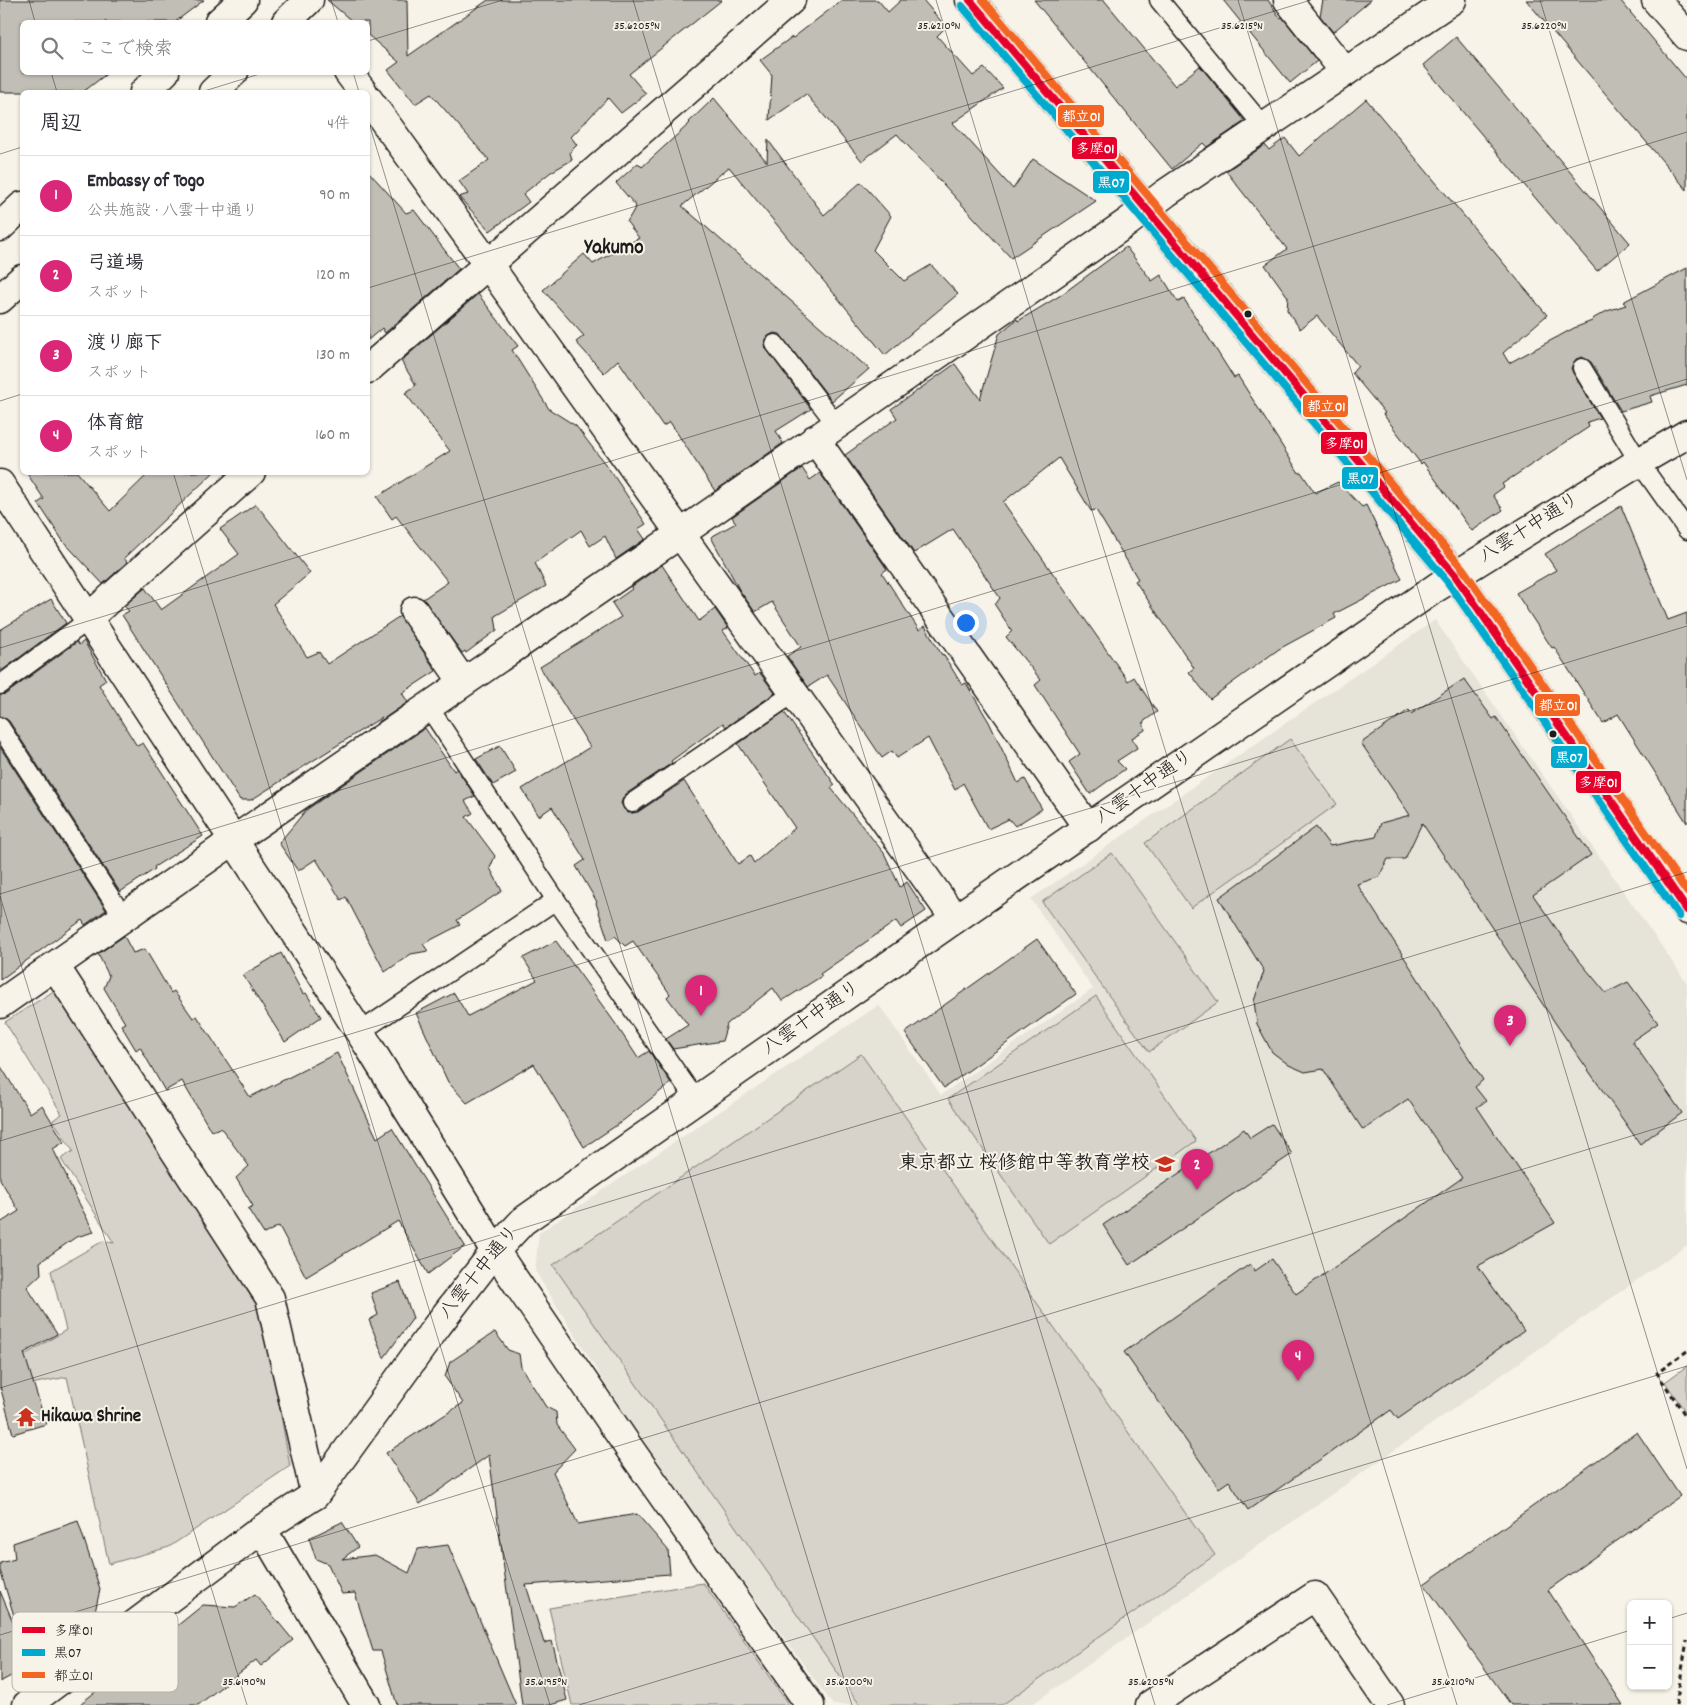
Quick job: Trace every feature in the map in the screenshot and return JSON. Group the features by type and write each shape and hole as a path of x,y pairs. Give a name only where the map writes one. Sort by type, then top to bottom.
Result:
{"street":[{"path":"221,20 243,0"},
{"path":"370,367 791,0"},
{"path":"970,0 1455,575 1687,910"},
{"path":"1288,0 1345,72"},
{"path":"0,1004 234,840 680,534 1145,209 1452,0"},
{"path":"1656,0 1687,36"},
{"path":"146,90 162,75"},
{"path":"216,90 231,75"},
{"path":"350,75 362,90"},
{"path":"370,102 488,264 955,919"},
{"path":"0,227 20,208"},
{"path":"0,300 20,281"},
{"path":"825,432 1088,828"},
{"name":"八雲十中通り","path":"151,1612 262,1529 315,1495 437,1326 495,1251 523,1221 955,919 1455,575 1687,434"},
{"path":"87,618 248,475"},
{"path":"0,484 360,1032 495,1251 627,1445 810,1705"},
{"path":"414,611 463,682"},
{"path":"55,966 270,1298 315,1495"},
{"path":"262,1529 366,1705"},
{"path":"1150,1705 1315,1596 1390,1705"},
{"name":"八雲十中通り","path":"27,1705 44,1692"}],"lane":[{"path":"1159,0 1264,127"},
{"path":"776,344 825,432"},
{"path":"1582,368 1639,462 1687,530"},
{"path":"0,685 79,627 87,618"},
{"path":"632,803 794,693"},
{"path":"428,706 556,900 696,1100"},
{"path":"0,727 124,918"},
{"path":"360,1032 556,900"}],"path":[{"path":"1687,1351 1657,1373 1687,1418"},
{"path":"1676,1705 1687,1641"}],"shaded area":[{"name":"東京都立 桜修館中等教育学校","path":"1435,620 1687,983 1687,1245 1031,1705 833,1705 643,1444 535,1271 539,1233 879,1005 941,1095 1093,989 1031,899"},
{"path":"1290,739 1337,804 1191,908 1145,843"},
{"path":"1112,853 1218,1002 1149,1052 1042,902"},
{"path":"57,989 251,1296 259,1293 290,1466 169,1547 109,1564 67,1377 0,1390 0,1354 15,1361 66,1330 51,1271 103,1241 114,1243 61,1159 73,1151 53,1120 62,1114 5,1022"},
{"path":"1096,996 1196,1141 1049,1244 948,1099"},
{"path":"861,1054 1215,1555 1002,1705 860,1705 553,1265"},
{"path":"1687,1366 1687,1414 1665,1382"},
{"path":"703,1583 789,1705 572,1705 549,1608"}],"building":[{"path":"0,0 204,0 178,20 20,20 20,75 105,75 86,90 20,90 20,92 0,92"},
{"path":"327,0 407,0 408,56 488,0 722,0 629,74 646,94 621,113 608,98 571,137 577,145 570,152 572,160 551,172 523,194 529,202 490,231 459,197 468,194 459,181 489,160 431,94 415,104 388,70 399,62 370,37 370,20 351,20"},
{"path":"842,0 878,0 888,12 901,0 923,0 946,27 937,36 973,76 984,68 1003,88 953,123 1013,189 1033,159 1096,201 1011,258 897,134 862,161 806,94 769,120 772,75 760,60 793,38"},
{"path":"1034,0 1104,0 1175,86 1200,66 1245,121 1207,147 1203,143 1172,169"},
{"path":"1223,0 1268,0 1280,18 1282,17 1317,61 1290,83"},
{"path":"1323,0 1371,0 1333,32 1320,16"},
{"path":"1526,0 1620,0 1687,80 1687,190"},
{"path":"1456,37 1630,243 1597,271 1423,65"},
{"path":"714,98 767,162 768,140 824,215 861,182 891,216 873,250 904,281 931,265 958,294 885,355 729,167 682,206 869,369 832,401 780,334 774,333 768,336 764,345 811,409 776,431 783,443 715,491 670,422 663,426 618,360 604,373 576,342 584,336 543,290 584,254 593,264 639,238 627,222 636,206 616,183 638,163 642,167"},
{"path":"1366,99 1547,315 1503,353 1509,363 1574,328 1592,321 1607,311 1626,305 1623,302 1687,268 1687,385 1650,396 1652,402 1621,411 1591,362 1582,357 1576,359 1571,368 1573,373 1600,418 1587,422 1589,427 1502,484 1504,487 1493,495 1503,510 1472,531 1423,462 1421,464 1383,414 1385,413 1352,373 1358,366 1317,316 1300,329 1287,310 1288,297 1265,265 1287,249 1226,171 1265,145 1269,150 1285,138 1299,156"},
{"path":"370,173 406,213 414,210 459,269 385,333 382,328 370,338"},
{"path":"1126,247 1152,281 1161,275 1178,302 1184,299 1234,378 1238,376 1299,473 1301,472 1315,493 1338,482 1362,507 1366,505 1402,579 1334,614 1336,618 1279,649 1210,699 1189,672 1194,668 1135,581 1138,579 1096,510 1091,511 1059,458 1003,502 1128,681 1134,677 1157,712 1143,722 1145,730 1132,738 1137,748 1117,761 1125,769 1090,794 1069,762 1080,754 1035,685 1041,680 1006,637 1012,631 995,605 1000,598 953,529 914,553 845,455 897,418 891,409 955,364 980,399 999,334 1017,319 1018,321 1061,295"},
{"path":"478,294 518,346 512,350 549,409 576,426 612,473 646,524 638,529 645,539 616,559 605,536 590,546 581,530 535,563 546,586 495,616 497,630 466,653 465,651 462,653 423,599 448,582 396,516 392,519 377,497 450,451 405,393 416,385 401,361"},
{"path":"802,468 810,480 820,473 887,569 882,573 919,630 925,626 962,685 966,683 989,722 1018,783 1025,779 1042,809 1015,826 1009,819 988,829 963,783 955,790 928,738 897,758 892,751 882,758 827,675 808,687 787,656 801,647 772,602 755,612 740,591 711,537 736,523 732,517"},
{"path":"28,475 80,475 110,511 147,475 211,475 124,558 127,562 103,584 63,541 38,503 44,499"},
{"path":"256,504 310,573 273,604 307,657 319,652 327,664 400,616 436,671 402,693 408,702 376,724 382,717 251,800 240,800 122,615 129,611 124,606 145,588 161,610 239,554 220,529"},
{"path":"1621,506 1668,620 1687,613 1687,823 1618,714 1603,723 1554,647 1552,648 1516,593 1556,570 1545,554"},
{"path":"662,565 699,621 715,609 728,628 723,631 755,676 760,673 775,693 726,727 723,723 671,761 672,763 626,794 621,803 624,809 628,813 638,812 684,781 738,864 750,856 754,863 795,828 738,744 784,712 835,785 831,788 884,853 900,887 907,882 926,911 901,928 896,921 820,974 822,976 782,1001 773,988 727,1024 722,1041 673,1049 666,1039 688,1025 667,997 670,994 633,941 625,946 615,936 608,940 597,902 576,866 585,860 552,807 539,816 522,789 590,747 540,667 621,617 612,603"},
{"path":"51,599 66,623 0,672 0,630"},
{"path":"84,641 106,680 99,685 137,746 143,743 203,836 154,867 155,869 120,892 9,721 0,716 0,695 6,694 77,642 79,645"},
{"path":"1464,679 1493,719 1496,717 1591,855 1533,895 1577,958 1606,993 1628,982 1658,1023 1632,1041 1682,1113 1640,1144 1558,1027 1422,823 1405,859 1388,859 1379,877 1357,884 1483,1080 1475,1087 1486,1101 1477,1107 1555,1223 1478,1266 1524,1331 1398,1419 1391,1410 1248,1510 1229,1481 1219,1488 1124,1352 1250,1264 1255,1271 1272,1259 1296,1294 1462,1178 1408,1099 1363,1130 1323,1069 1305,1072 1289,1065 1272,1052 1257,1024 1254,1001 1264,971 1219,898 1316,827 1330,846 1376,837 1381,823 1410,815 1361,743 1409,710 1411,714"},
{"path":"425,728 454,771 457,769 475,796 465,801 473,813 466,817 495,856 490,868 502,891 457,920 460,925 423,944 428,951 411,954 385,972 346,897 341,900 316,859 298,871 279,843 306,810"},
{"path":"500,746 516,772 493,785 476,759"},
{"path":"0,747 106,910 85,925 82,920 0,980"},
{"path":"124,936 133,953 145,949 171,993 174,991 193,1018 197,1016 250,1097 337,1053 377,1138 392,1128 465,1246 428,1274 398,1221 306,1277 279,1226 264,1234 248,1209 253,1206 236,1178 249,1166 221,1128 211,1131 182,1081 165,1091 140,1047 136,1050 121,1025 125,1023 104,988 109,976 98,954"},
{"path":"1037,939 1076,994 944,1088 905,1033"},
{"path":"556,941 638,1058 649,1051 671,1083 620,1123 584,1147 534,1064 467,1103 448,1082 416,1013 454,993 468,1016 537,980 523,958"},
{"path":"281,953 303,994 306,993 321,1017 285,1042 243,975"},
{"path":"0,1065 30,1113 42,1105 64,1142 53,1149 94,1232 76,1237 40,1262 41,1274 27,1287 57,1334 24,1353 46,1424 13,1434 0,1386 0,1223 19,1211 0,1179"},
{"path":"1272,1124 1292,1154 1129,1265 1103,1225 1244,1129 1250,1138"},
{"path":"400,1282 413,1318 384,1358 369,1320 378,1315 371,1293"},
{"path":"495,1332 508,1350 519,1354 521,1367 546,1407 556,1412 557,1425 575,1449 553,1472 578,1524 637,1514 668,1550 670,1574 526,1585 544,1643 552,1641 567,1700 550,1705 522,1705 489,1455 420,1504 386,1453 463,1403 445,1377 450,1362"},
{"path":"1637,1432 1680,1496 1548,1590 1623,1705 1511,1705 1424,1584"},
{"path":"78,1521 100,1589 95,1612 13,1612 0,1570 0,1563 15,1559 13,1543"},
{"path":"342,1522 358,1547 342,1559 375,1555 409,1573 418,1549 448,1545 516,1705 397,1705 381,1651 373,1651 355,1593 342,1594 328,1564 316,1559 309,1538"},
{"path":"0,1591 12,1620 12,1675 0,1682"},
{"path":"255,1594 293,1640 261,1666 256,1660 198,1705 79,1705 95,1692 178,1692 178,1625 203,1605 235,1607"}],"transit line":[{"name":"多摩01","path":"970,0 1455,575 1687,910"},
{"name":"都立01","path":"983,0 1463,569 1687,892"},
{"name":"黒07","path":"962,6 1447,581 1679,916"}],"place":[{"name":"Embassy of Togo","path":"701,1016"},
{"name":"渡り廊下","path":"1510,1046"},
{"name":"東京都立 桜修館中等教育学校","path":"1165,1164"},
{"name":"弓道場","path":"1197,1190"},
{"name":"体育館","path":"1298,1381"},
{"name":"Hikawa Shrine","path":"26,1417"}],"district":[{"name":"Yakumo","path":"614,249"}]}
